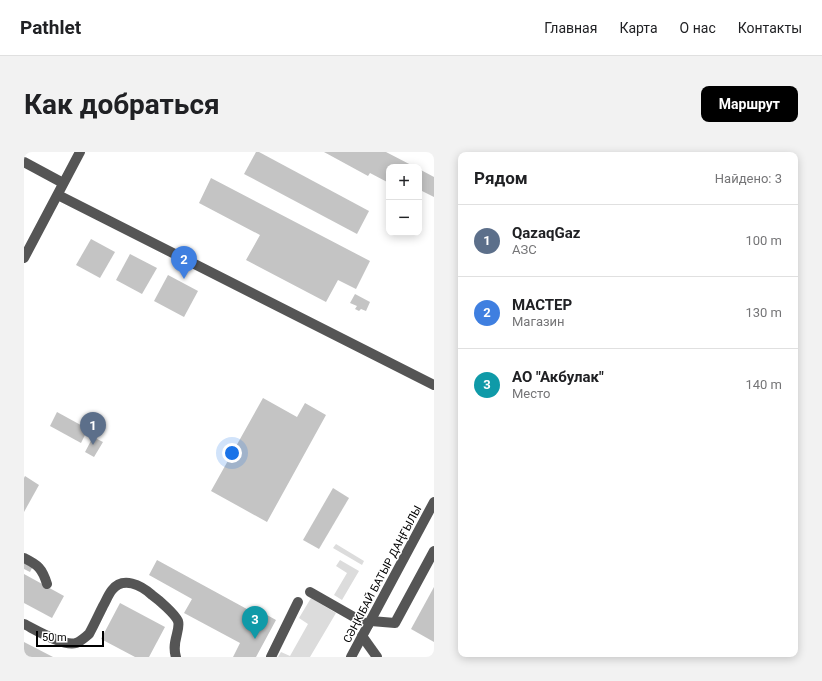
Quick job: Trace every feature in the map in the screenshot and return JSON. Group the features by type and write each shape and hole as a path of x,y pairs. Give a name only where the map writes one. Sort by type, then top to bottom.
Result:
{"street":[{"path":"24,258 80,152"},
{"path":"24,162 63,183"},
{"path":"58,195 434,385"},
{"name":"СӘҢКІБАЙ БАТЫР ДАҢҒЫЛЫ","path":"351,657 434,502"},
{"path":"310,592 369,623 395,623 434,552"},
{"path":"24,558 41,569 47,584"},
{"path":"24,624 67,644 75,643 89,634 112,590 119,584 131,582 147,590 162,602 178,620 178,627 174,642 176,657"},
{"path":"271,657 298,602"},
{"path":"362,636 377,657"}],"shaded area":[{"path":"336,544 364,561 362,565 333,548"},
{"path":"340,560 359,571 342,600 334,595 347,573 336,566"},
{"path":"311,598 336,613 310,657 278,657 281,652 290,656 308,624 299,618"}],"building":[{"path":"256,152 259,152 369,211 357,234 244,174"},
{"path":"324,152 386,152 409,164 386,164 386,181 370,173 368,176"},
{"path":"422,171 434,177 434,197 422,191"},
{"path":"211,178 370,261 356,289 338,280 326,302 246,260 260,235 199,203"},
{"path":"91,239 115,252 100,278 76,265"},
{"path":"130,254 157,268 142,294 116,280"},
{"path":"168,275 198,291 184,317 154,301"},
{"path":"355,294 370,302 366,311 361,309 359,311 355,309 357,306 350,303"},
{"path":"263,398 297,417 305,403 326,415 267,522 211,491"},
{"path":"57,412 88,429 81,443 50,426"},
{"path":"93,437 103,442 94,457 85,452"},
{"path":"25,476 39,485 24,512 24,478"},
{"path":"333,488 349,498 319,549 303,540"},
{"path":"157,560 256,614 258,610 276,620 256,657 233,657 240,643 184,613 192,599 149,575"},
{"path":"24,561 33,566 30,572 24,569"},
{"path":"24,574 64,596 52,618 24,603"},
{"path":"434,587 434,642 411,629"},
{"path":"120,603 165,627 149,657 135,657 101,639"},
{"path":"24,642 53,657 24,657"}],"place":[{"name":"МАСТЕР","path":"184,279"},
{"name":"QazaqGaz","path":"93,445"},
{"name":"АО \"Акбулак\"","path":"255,639"}]}
